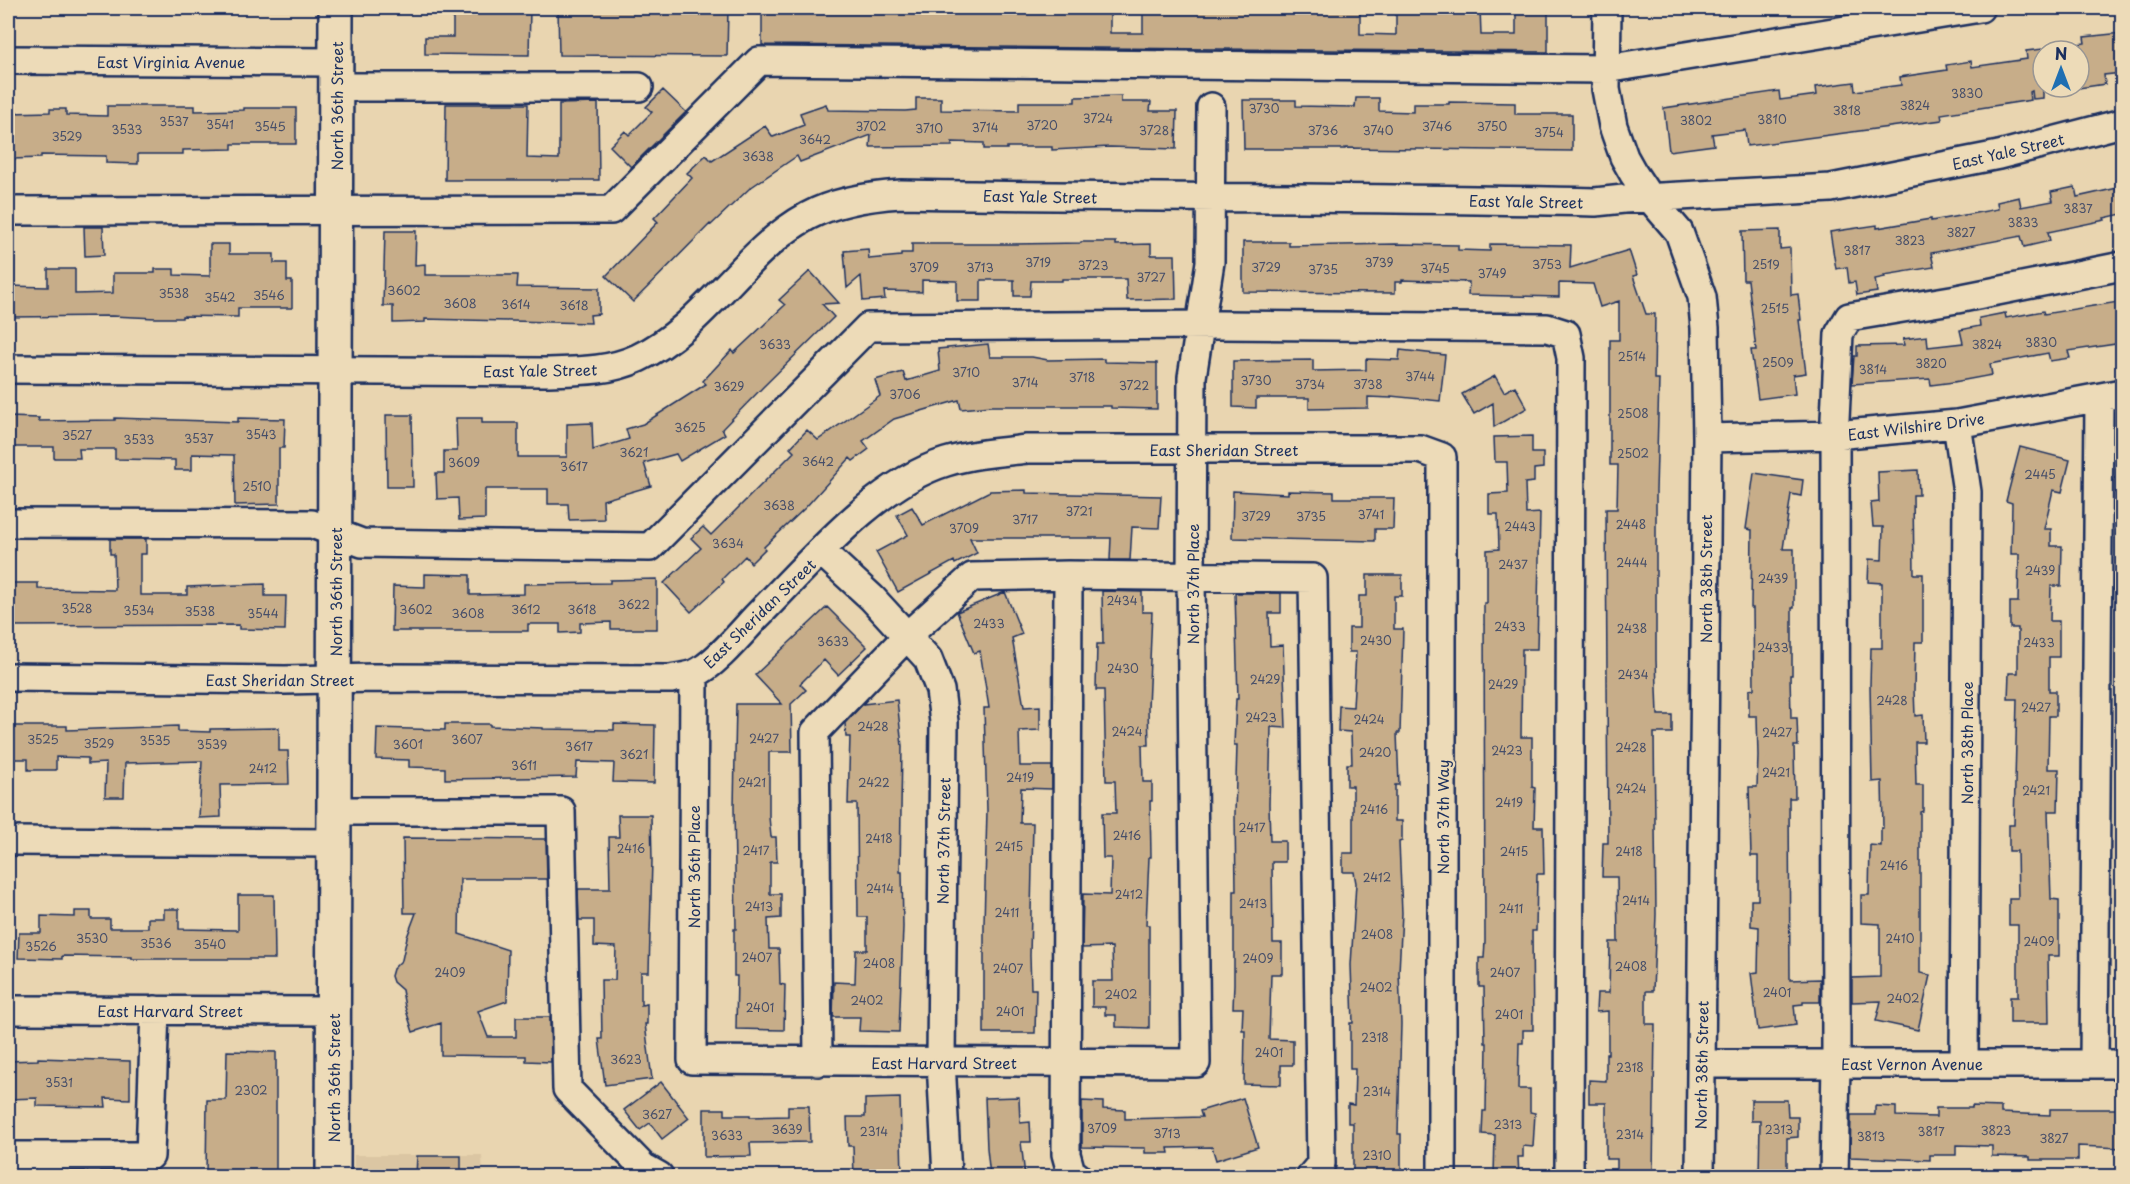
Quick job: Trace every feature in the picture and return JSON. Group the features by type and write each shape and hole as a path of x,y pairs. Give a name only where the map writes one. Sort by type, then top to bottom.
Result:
{"main road":[{"name":"North 36th Street","path":"333,1176 336,8"}],"street":[{"name":"North 38th Street","path":"1607,8 1606,88 1613,126 1624,157 1649,198 1679,232 1702,297 1706,328 1700,1176"},
{"path":"8,211 611,210 759,61 1606,69 1980,8"},
{"name":"East Virginia Avenue","path":"8,60 639,87"},
{"name":"North 37th Place","path":"1196,1064 1191,576 1192,377 1210,262 1211,107"},
{"name":"East Yale Street","path":"8,369 544,372 608,368 637,358 666,342 692,321 757,255 790,228 810,215 872,196 901,194 1390,198 1595,202 1831,188 1999,155 2122,123"},
{"path":"1834,1176 1836,1062 1835,435 1839,334 1848,317 1957,299 2122,266"},
{"path":"8,523 312,524 362,543 650,548 868,327 1200,325 1547,328 1566,334 1571,358 1569,1176"},
{"path":"2094,1064 2111,395"},
{"name":"East Wilshire Drive","path":"1707,438 1835,435 1957,424 2111,395"},
{"name":"North 38th Place","path":"1957,424 1967,492 1964,1063"},
{"name":"East Sheridan Street","path":"8,677 671,679 694,674 719,655 821,551 882,495 908,478 945,462 979,454 1027,450 1420,450 1442,457"},
{"name":"North 37th Way","path":"1442,457 1442,1176"},
{"name":"North 37th Street","path":"821,551 872,598 928,659 940,690 944,722 940,1061 947,1176"},
{"path":"1068,575 1066,1154 1071,1172 1077,1176"},
{"path":"818,1062 815,732 907,636 972,576 1313,578 1321,1164 1311,1176"},
{"name":"North 36th Place","path":"692,1060 694,674"},
{"path":"8,841 334,827 561,811 567,1089 644,1167 659,1176"},
{"name":"East Harvard Street","path":"8,1010 333,1011"},
{"path":"8,1156 150,1156 155,1010"},
{"name":"East Harvard Street","path":"692,1060 1196,1064"},
{"name":"East Vernon Avenue","path":"1701,1064 1836,1062 2122,1064"}],"shaded area":[{"path":"354,1155 482,1155 483,1176 354,1176"}],"building":[{"path":"453,8 530,8 529,55 425,54 425,37 453,37"},
{"path":"558,8 728,8 727,56 559,55"},
{"path":"762,8 1110,8 1110,33 1143,33 1143,8 1360,8 1360,34 1396,35 1396,8 1480,8 1481,35 1516,35 1516,8 1548,8 1548,52 762,45"},
{"path":"2122,33 2122,73 2104,75 2105,84 2091,86 2091,39 2084,39 2084,37"},
{"path":"2031,50 2031,100 1941,114 1942,120 1747,146 1745,130 1712,134 1714,145 1669,151 1664,108 1779,91 1780,100 1817,95 1816,87 1854,82 1855,91 1901,85 1900,77 1947,70 1946,65 1971,61 1972,67 2027,59 2026,51"},
{"path":"663,90 686,112 631,167 610,146 625,131 629,135 652,112 646,107"},
{"path":"1121,96 1121,102 1151,102 1150,111 1177,111 1176,149 1110,147 1052,150 1052,147 1007,147 1007,149 984,149 984,143 952,142 952,146 870,147 871,135 800,162 797,156 750,188 710,224 633,302 606,276 658,222 654,218 692,178 687,173 706,155 712,161 765,126 773,137 804,125 800,113 826,104 828,110 916,110 916,98 941,98 941,110 1019,111 1019,102 1075,102 1075,97"},
{"path":"1356,98 1379,98 1379,111 1413,112 1413,104 1515,103 1515,114 1572,114 1572,151 1244,149 1243,100 1296,100 1296,106 1355,107"},
{"path":"598,103 599,180 445,180 446,104 528,104 527,158 559,159 559,104"},
{"path":"107,106 195,106 195,111 296,108 296,144 232,144 232,149 183,150 183,154 138,154 138,164 106,163 106,156 41,155 41,158 12,159 11,113 50,112 50,109 66,109 66,115 107,116"},
{"path":"2075,187 2077,197 2122,187 2122,214 2104,218 2105,220 2048,232 2050,241 2024,247 2021,236 1931,253 1934,267 1884,275 1885,277 1875,279 1877,292 1857,295 1855,282 1849,283 1847,267 1836,269 1830,232 1877,225 1877,228 1931,219 1931,221 1998,209 1997,202 2019,197 2021,207 2053,201 2051,192"},
{"path":"84,227 103,227 104,255 85,256"},
{"path":"1780,230 1780,249 1790,248 1791,295 1798,294 1806,373 1793,375 1795,394 1758,399 1751,350 1756,350 1748,280 1743,280 1742,231"},
{"path":"385,231 416,231 415,265 425,264 425,275 518,275 517,287 599,288 599,314 590,315 591,323 425,319 425,322 393,323 393,306 383,306"},
{"path":"1116,242 1116,245 1151,244 1151,255 1175,255 1176,299 1127,300 1126,279 1031,281 1030,296 1014,296 1014,280 981,280 981,301 957,301 957,281 922,280 922,292 884,291 885,299 863,301 861,276 847,288 844,251 868,249 869,259 912,253 912,244"},
{"path":"1243,242 1289,242 1289,246 1458,245 1458,250 1490,251 1490,244 1571,245 1570,268 1629,250 1637,275 1633,276 1646,314 1655,314 1654,379 1659,379 1656,491 1658,715 1672,715 1672,733 1654,733 1656,914 1653,991 1646,991 1646,1024 1655,1024 1653,1176 1617,1176 1617,1159 1606,1159 1606,1103 1589,1103 1589,1080 1606,1081 1608,1011 1596,1012 1597,993 1609,993 1610,942 1618,942 1617,877 1602,877 1603,843 1608,843 1606,509 1617,509 1618,465 1610,465 1610,340 1619,340 1619,301 1600,307 1593,284 1559,283 1559,297 1468,295 1469,282 1402,280 1402,282 1395,282 1395,293 1243,292"},
{"path":"210,244 229,244 229,254 274,254 274,263 287,263 287,281 292,281 292,308 238,308 238,317 8,317 8,286 48,287 48,269 75,269 75,294 113,293 113,273 155,273 155,269 174,269 174,275 210,276"},
{"path":"810,271 839,303 822,304 834,317 722,429 725,434 680,461 676,454 644,463 651,486 603,500 604,519 569,520 568,504 548,504 548,489 485,489 485,519 459,520 458,498 437,499 436,473 444,473 444,451 457,451 456,418 482,418 482,423 518,423 518,457 567,457 567,424 592,423 593,450 629,439 626,429 643,424 706,384 703,381 732,350 734,353 785,305 779,300"},
{"path":"2118,302 2122,343 2068,351 2070,358 2050,361 2048,353 1990,364 1992,375 1954,382 1931,385 1930,379 1852,384 1857,346 1904,345 1903,339 1927,336 1928,347 1963,343 1960,330 1980,326 1979,318 2005,313 2006,318 2043,311 2044,314"},
{"path":"988,344 990,357 1032,357 1048,360 1104,359 1104,362 1157,363 1157,409 1111,408 1111,406 991,406 961,409 959,400 894,419 863,441 869,449 853,461 850,458 751,563 745,556 722,579 724,582 691,612 664,583 701,548 691,538 703,527 711,535 794,452 790,448 807,430 818,440 880,396 875,380 903,372 906,381 940,371 938,349"},
{"path":"1400,350 1445,355 1440,401 1391,396 1391,398 1368,397 1368,408 1309,409 1309,398 1256,398 1256,408 1233,407 1233,361 1313,360 1313,371 1366,370 1366,359 1399,360"},
{"path":"1495,376 1504,392 1515,386 1527,408 1494,427 1493,403 1474,414 1462,394"},
{"path":"386,415 412,415 413,487 387,487"},
{"path":"8,417 39,418 38,421 115,420 115,418 238,422 238,418 285,419 284,448 279,448 279,504 235,505 234,455 192,454 192,470 175,470 175,460 115,459 115,449 79,449 80,458 54,458 54,447 8,447"},
{"path":"1532,436 1532,453 1543,453 1543,468 1534,469 1534,482 1525,483 1526,514 1540,513 1537,649 1522,649 1521,737 1532,737 1532,787 1535,788 1534,827 1543,827 1544,874 1537,874 1536,931 1532,931 1533,1030 1523,1030 1523,1043 1519,1043 1518,1089 1530,1089 1530,1112 1535,1113 1533,1147 1523,1146 1523,1157 1518,1157 1519,1176 1494,1176 1495,1135 1482,1134 1483,1111 1486,1111 1487,1043 1485,1043 1484,987 1479,987 1479,958 1484,958 1485,941 1484,603 1487,603 1487,550 1499,549 1498,514 1489,514 1489,494 1508,493 1507,462 1495,462 1494,437"},
{"path":"2020,447 2070,460 2062,492 2053,490 2044,529 2051,529 2051,546 2062,546 2061,586 2051,586 2050,621 2059,621 2059,657 2049,657 2049,691 2056,691 2056,716 2049,716 2048,769 2059,769 2058,811 2048,811 2051,899 2059,900 2059,956 2048,956 2049,1023 2010,1023 2010,997 2018,997 2018,925 2009,925 2009,899 2018,899 2017,851 2009,851 2009,825 2014,825 2017,699 2008,699 2009,673 2018,673 2018,628 2010,628 2010,602 2018,602 2019,554 2011,554 2012,503 2006,501"},
{"path":"1918,470 1919,495 1913,495 1914,574 1923,574 1923,642 1915,642 1914,690 1915,716 1923,715 1924,742 1915,742 1916,785 1923,785 1923,811 1920,812 1920,973 1930,975 1918,1030 1876,1021 1881,1001 1852,1002 1852,978 1880,977 1880,924 1861,923 1861,895 1869,895 1870,845 1881,846 1881,828 1883,828 1882,781 1872,782 1870,685 1871,648 1882,648 1882,583 1868,582 1869,559 1882,560 1883,527 1873,527 1871,503 1879,502 1878,472"},
{"path":"1754,473 1803,480 1801,496 1791,494 1783,549 1794,549 1792,675 1790,675 1791,718 1797,718 1798,746 1794,746 1795,798 1789,798 1790,980 1820,979 1820,1002 1803,1002 1803,1004 1794,1005 1796,1025 1758,1030 1751,973 1758,972 1759,927 1751,926 1751,900 1758,900 1758,856 1751,856 1749,787 1757,787 1758,756 1757,716 1749,716 1749,690 1754,689 1753,608 1751,608 1752,530 1746,529"},
{"path":"1026,490 1026,493 1161,496 1159,528 1132,527 1130,560 1110,560 1111,538 970,538 977,553 955,564 954,561 898,592 876,552 908,535 897,515 912,507 923,525 990,491"},
{"path":"1233,491 1288,494 1288,491 1334,492 1334,498 1394,498 1393,529 1375,529 1375,541 1232,538"},
{"path":"110,539 146,539 146,554 140,554 140,595 187,595 187,587 265,584 265,596 286,596 285,630 239,629 239,625 8,626 8,583 38,583 38,589 115,590 114,554 110,554"},
{"path":"425,574 470,575 470,595 524,594 524,584 610,583 610,580 657,579 657,629 611,629 611,622 580,623 580,632 560,633 560,624 528,624 528,631 392,631 393,586 425,587"},
{"path":"1367,575 1402,575 1402,596 1394,596 1394,629 1403,629 1400,733 1397,733 1399,785 1395,785 1395,821 1402,821 1402,841 1399,842 1402,913 1399,972 1401,1024 1398,1134 1401,1134 1401,1176 1353,1176 1353,1123 1348,1123 1348,1104 1354,1105 1355,1069 1350,1069 1350,1023 1353,1023 1351,965 1356,883 1354,872 1343,872 1343,853 1353,853 1353,786 1347,786 1347,764 1352,764 1351,732 1338,731 1339,706 1353,707 1356,652 1349,652 1349,628 1359,628 1359,596 1367,596"},
{"path":"1102,591 1142,592 1142,612 1152,612 1148,708 1149,745 1142,745 1143,782 1152,782 1151,857 1149,857 1146,925 1149,925 1149,1028 1116,1027 1116,1015 1105,1015 1105,1007 1092,1007 1092,981 1113,981 1112,947 1082,948 1083,894 1110,895 1111,858 1103,858 1102,813 1116,813 1115,781 1106,781 1104,690 1096,690 1097,644 1103,644"},
{"path":"1005,592 1022,634 1012,638 1024,707 1040,706 1040,730 1019,731 1020,766 1052,766 1052,789 1021,788 1020,823 1033,823 1030,956 1031,989 1036,989 1035,1033 984,1033 987,810 984,708 989,708 980,651 974,653 957,612"},
{"path":"1235,593 1281,593 1281,613 1269,613 1270,646 1283,645 1286,728 1271,727 1270,841 1285,841 1285,862 1272,862 1273,943 1282,943 1282,974 1271,974 1269,1039 1293,1040 1293,1065 1281,1065 1281,1085 1244,1084 1243,1008 1233,1008 1237,745 1234,745 1236,699 1238,699"},
{"path":"827,607 867,647 838,675 824,660 800,684 806,690 791,704 792,752 769,752 769,817 771,837 776,837 777,862 770,862 770,894 781,894 781,918 768,919 769,949 779,949 780,984 785,985 784,1030 736,1029 734,807 736,704 782,704 755,675"},
{"path":"897,700 902,746 900,872 902,872 903,927 899,1032 859,1031 860,1017 833,1017 834,982 855,983 856,950 867,950 867,917 858,917 857,804 848,804 850,737 846,737 845,723 863,704"},
{"path":"445,724 614,730 614,724 655,725 654,783 613,782 614,763 577,762 576,777 445,779 445,768 409,767 409,760 376,759 377,728 445,730"},
{"path":"8,726 67,726 67,730 178,726 178,731 210,732 210,729 279,728 279,751 288,751 289,784 220,785 221,817 199,818 202,761 125,763 124,797 105,797 106,763 88,764 88,758 56,757 56,770 28,770 28,759 8,759"},
{"path":"618,815 651,815 649,972 641,972 641,1005 647,1004 647,1024 645,1024 652,1079 605,1085 599,1039 602,1039 601,980 615,980 616,947 594,946 594,920 579,920 578,889 610,889 609,837 619,837"},
{"path":"403,838 546,839 547,879 460,879 459,934 508,950 507,1001 478,1011 488,1037 516,1037 516,1017 550,1017 551,1062 526,1061 526,1056 441,1055 441,1023 413,1032 402,990 393,982 391,976 393,969 402,960 416,913 404,913"},
{"path":"238,895 274,895 275,959 132,959 132,957 62,956 62,959 18,958 19,933 41,933 41,916 75,917 75,911 91,911 91,919 110,919 110,928 148,928 148,918 164,918 164,909 179,909 179,929 238,930"},
{"path":"227,1051 276,1052 276,1176 206,1176 207,1100 226,1100"},
{"path":"38,1058 130,1061 130,1099 105,1098 106,1107 37,1106 37,1098 8,1099 8,1061 38,1060"},
{"path":"661,1082 689,1118 662,1139 650,1123 640,1130 624,1110"},
{"path":"1019,1097 1020,1123 1030,1122 1031,1142 1021,1142 1025,1176 990,1176 985,1098"},
{"path":"900,1098 902,1176 854,1176 853,1146 848,1146 847,1117 865,1117 865,1099"},
{"path":"1243,1098 1258,1147 1216,1160 1212,1147 1168,1148 1169,1153 1145,1153 1145,1148 1082,1147 1082,1101 1103,1102 1103,1109 1125,1110 1125,1119 1202,1117 1200,1111"},
{"path":"1751,1100 1787,1100 1788,1117 1798,1117 1798,1137 1787,1138 1787,1176 1759,1176 1760,1121 1751,1121"},
{"path":"788,1106 809,1106 810,1142 750,1143 751,1156 704,1157 704,1109 725,1109 725,1115 788,1116"},
{"path":"1875,1106 1896,1107 1896,1116 1936,1117 1936,1108 1972,1108 1972,1106 2001,1107 2001,1113 2050,1115 2050,1109 2122,1109 2122,1148 2078,1146 2078,1160 2030,1160 2030,1157 1992,1156 1992,1146 1956,1145 1956,1155 1930,1155 1930,1160 1850,1157 1851,1115 1875,1115"},
{"path":"417,1156 461,1156 461,1176 416,1176"}]}
